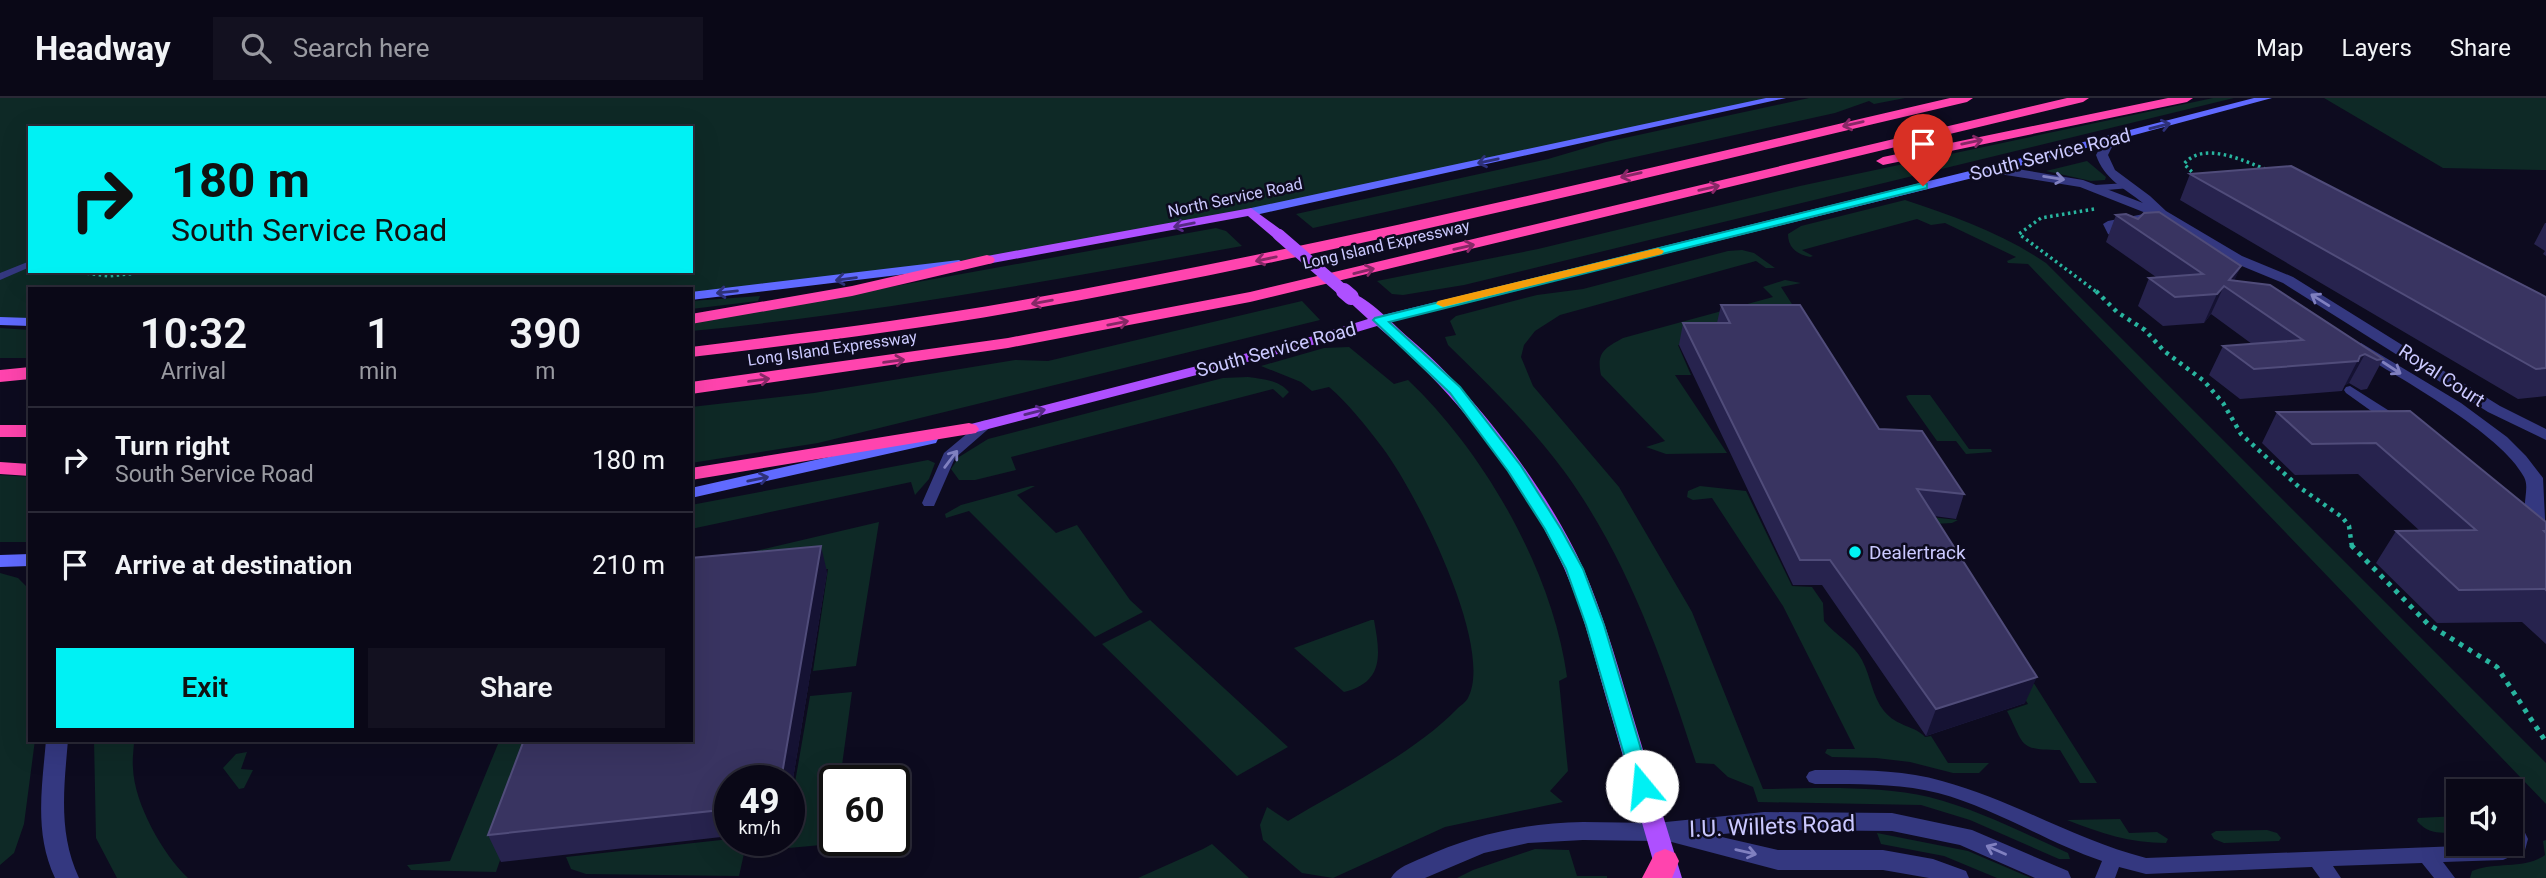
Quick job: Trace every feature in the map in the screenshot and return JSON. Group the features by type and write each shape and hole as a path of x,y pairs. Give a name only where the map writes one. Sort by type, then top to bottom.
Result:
{"highway":[{"name":"Long Island Expressway","path":"693,352 982,313 1169,279 1967,98"},
{"name":"Long Island Expressway","path":"693,388 920,357 1175,312 1322,281 2083,98"},
{"path":"1736,182 1803,177 2187,98"},
{"path":"693,319 865,289 987,260"},
{"path":"0,376 28,373"},
{"path":"0,387 28,388"},
{"path":"693,474 978,426"},
{"path":"0,431 28,431"},
{"path":"0,468 28,470"}],"main road":[{"name":"North Service Road","path":"693,296 987,260 1251,212 1781,98"},
{"name":"South Service Road","path":"693,493 794,472 978,426 1275,350 1380,320 1993,169 2267,98"},
{"path":"1251,212 1380,320 1455,390 1515,469 1553,529 1574,569 1595,625 1656,832 1664,872"},
{"path":"0,321 28,322"}],"street":[{"path":"2110,139 2102,159 2108,170 2127,186 2147,197 2161,214"},
{"path":"1993,169 2071,181 2161,214"},
{"name":"Royal Court","path":"2161,214 2237,259 2288,280 2474,397 2546,435"},
{"name":"Royal Court","path":"2237,259 2270,289"},
{"name":"Royal Court","path":"2343,336 2474,420 2540,477 2532,507 2537,522 2546,533"},
{"path":"57,742 52,829 58,860 67,878"},
{"name":"I.U. Willets Road","path":"1656,832 1765,821 1892,822 1964,837 2059,878"},
{"path":"1404,878 1464,850 1508,837 1559,832 1656,832"},
{"name":"I.U. Willets Road","path":"1656,832 1778,860 1883,860 1933,869 1957,878"}],"lane":[{"path":"2095,188 2127,186"},
{"path":"2126,241 2112,232 2108,224 2161,214"},
{"path":"0,277 28,264"},
{"path":"2350,390 2386,415"},
{"path":"929,503 949,456 978,426"},
{"path":"1815,777 1888,778 1932,785 1977,799 2113,858 2146,866 2215,871 2317,860 2446,854"},
{"path":"2427,855 2445,878"},
{"path":"2105,878 2113,858"},
{"path":"2317,860 2331,878"}],"path":[{"path":"2199,177 2184,164 2190,155 2198,152 2235,159 2270,172 2263,174"},
{"path":"2136,206 2053,215 2035,222 2019,234 2092,288 2117,312 2145,331 2164,351 2194,371 2223,402 2241,434 2299,487 2332,507 2342,517 2349,526 2351,546 2409,606 2428,624 2497,667 2546,742"},
{"path":"85,273 109,276 138,273"}],"green space":[{"path":"0,98 1781,98 1251,212 987,260 693,296 693,287 28,287 28,322 0,321"},
{"path":"1809,98 1905,98 1874,104 1869,101 1835,113 1313,228 1296,214 1548,159 1606,142"},
{"path":"2213,98 2234,98 1464,285 1403,295 1392,294 1377,281 1538,249 1800,186"},
{"path":"2324,98 2546,98 2546,170 2443,168"},
{"path":"2087,161 2106,177 2105,180 2091,181 2046,171"},
{"path":"1905,200 1996,235 2046,263 2546,763 2546,804 2028,264 2008,263 2007,261 2016,257 1945,223 1931,225 1917,219 1802,250 1813,256 1810,257 1797,252 1790,243 1788,234 1801,226"},
{"path":"1216,228 1226,231 1242,246 1036,283 830,315 693,331 693,323"},
{"path":"1728,251 1754,253 1775,268 1766,268 1756,261 1560,315 1535,331 1524,345 1521,357 1533,386 1619,487 1692,612 1763,789 1868,789 1929,797 2000,822 2068,853 2070,859 2059,859 1970,820 1921,805 1758,802 1753,787 1728,777 1714,764 1696,763 1642,612 1607,539 1587,505 1537,438 1494,390 1448,345 1445,337 1456,335 1450,321 1456,316 1537,295 1583,289"},
{"path":"1785,280 1801,283 1781,287 1826,357 1722,345 1678,345 1691,375 1675,375 1727,453 1666,454 1646,447 1665,441 1601,375 1600,361 1603,352 1623,338 1773,297 1763,287"},
{"path":"760,296 758,301 693,309 693,301"},
{"path":"1302,301 1320,320 818,443 693,463 693,407 814,393 1015,360 1048,361"},
{"path":"0,328 28,330 28,358 0,358"},
{"path":"1349,347 1394,384 1408,380 1436,409 1463,442 1511,516 1531,556 1559,637 1567,677 1559,681 1568,771 1550,791 1563,802 1445,827 1333,878 1302,873 1263,840 1260,825 1267,807 1288,821 1399,756 1466,701 1473,674 1471,643 1448,570 1413,497 1382,447 1350,407 1329,387 1312,391 1301,382 1261,366 1324,348"},
{"path":"1248,377 1275,383 1289,392 1283,398 1273,389 1011,457 1016,470 975,480 959,480 951,469 959,457 988,439 1223,378"},
{"path":"1930,395 1969,449 1991,449 1992,452 1966,454 1956,441 1937,441 1908,400 1906,396"},
{"path":"928,460 935,463 929,479 915,495 911,482 693,529 693,505"},
{"path":"0,475 28,477 28,542 0,542"},
{"path":"1035,486 1017,495 1056,533 1077,525 1130,600 1143,612 1095,637 969,511 946,518 945,514 961,505"},
{"path":"1700,486 1746,491 1792,586 1812,587 1823,603 1824,621 1858,654 1877,699 1889,716 1925,737 1931,736 1948,763 1989,763 1979,773 1953,773 1910,762 1832,757 1825,753 1827,749 1855,749 1783,606 1712,498 1693,500 1687,497 1688,491"},
{"path":"1912,515 1958,520 1933,524 2097,783 2080,783 2060,750 2037,749 2024,744 2007,711 2028,704"},
{"path":"879,522 856,666 813,671 828,569 693,583 693,566"},
{"path":"0,573 18,578 28,588 28,742 35,742 24,824 14,853 0,865"},
{"path":"1150,620 1288,747 1237,776 1102,644"},
{"path":"1374,620 1378,644 1377,665 1367,681 1344,692 1294,648"},
{"path":"852,692 842,765 819,765 819,845 805,846 805,765 798,765 810,696"},
{"path":"94,742 134,742 135,782 144,812 169,856 188,878 117,878 96,838"},
{"path":"541,742 496,872 411,870 407,865 450,861 498,744"},
{"path":"247,752 241,769 253,770 244,788 239,789 223,768 236,754"},
{"path":"2446,817 2446,833 2431,831 2417,821 2418,818"},
{"path":"2120,819 2129,833 2157,832 2168,839 2166,843 2153,843 2128,839 2067,820"},
{"path":"2267,830 2277,833 2281,838 2279,841 2224,843 2214,839 2211,834 2216,831"},
{"path":"1877,833 1968,851 2031,878 1997,878 1944,856 1881,844"},
{"path":"2546,840 2546,878 2470,878 2472,871 2481,868 2537,860 2545,855 2543,841"},
{"path":"714,841 714,856 743,856 739,876 586,874 571,869 566,857"},
{"path":"1212,844 1249,878 1138,878 1203,849"},
{"path":"1535,849 1569,850 1577,876 1607,878 1457,878 1473,870"}],"building":[{"path":"2291,166 2546,297 2546,368 2536,369 2190,174"},
{"path":"2159,212 2241,266 2229,280 2270,285 2383,359 2377,360 2365,354 2360,356 2358,361 2254,369 2223,346 2303,340 2224,286 2217,294 2175,297 2149,278 2203,274 2116,215 2126,214 2138,219 2144,213"},
{"name":"Dealertrack","path":"1721,305 1800,305 1879,429 1922,431 1964,494 1917,489 2037,677 1936,709 1830,560 1800,560 1683,323 1730,323"},
{"path":"2410,411 2546,522 2546,590 2459,590 2396,531 2476,530 2376,443 2312,444 2277,412"},
{"path":"821,546 784,765 714,765 714,811 488,835 523,742 693,742 693,558"}],"slow traffic":[{"path":"1443,304 1658,251"}],"place":[{"name":"Dealertrack","path":"1855,552"}],"route":[{"path":"1642,786 1595,625 1574,569 1553,529 1515,469 1455,390 1424,358 1380,320 1923,186"}]}
